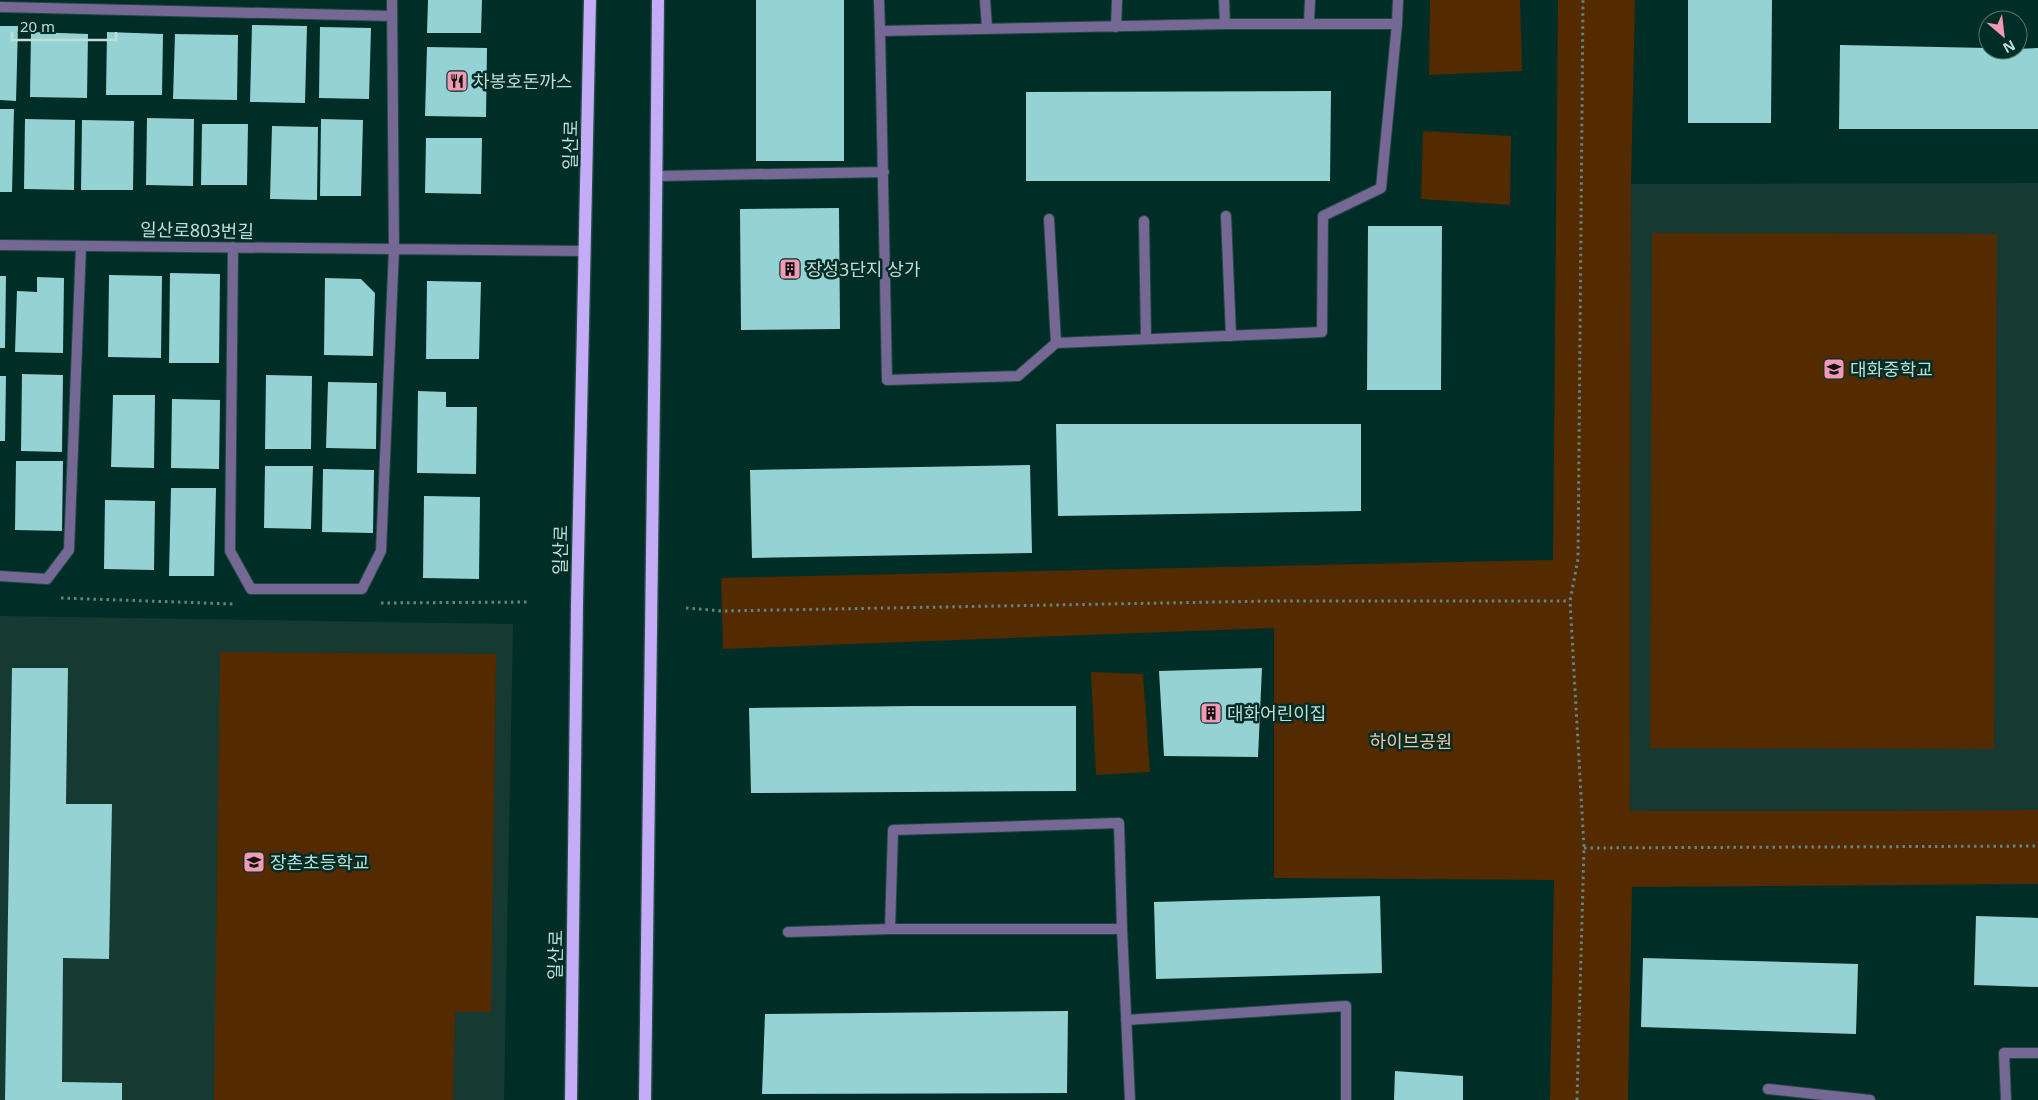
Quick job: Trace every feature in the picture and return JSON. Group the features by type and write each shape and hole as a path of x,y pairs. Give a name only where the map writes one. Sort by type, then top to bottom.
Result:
{"main road":[{"name":"일산로","path":"571,1100 576,604 590,0"},
{"path":"645,1100 655,318 654,250 658,176 658,0"}],"street":[{"path":"233,247 230,551 251,589 362,589 380,551 394,249 392,0"},
{"path":"880,0 887,380 1018,376 1056,343 1322,332 1323,216 1381,188 1398,0"},
{"path":"985,0 987,28"},
{"path":"1116,28 1117,0"},
{"path":"1224,0 1225,24"},
{"path":"1309,24 1310,0"},
{"path":"0,7 392,16"},
{"path":"880,31 987,28 1116,28 1225,24 1397,24"},
{"path":"658,176 884,172"},
{"path":"1226,216 1231,336"},
{"path":"1049,219 1056,343"},
{"path":"1144,221 1146,339"},
{"name":"일산로803번길","path":"0,245 585,251"},
{"path":"0,576 47,579 69,550 81,246"},
{"path":"890,929 893,830 1119,823 1130,1100"},
{"path":"788,932 890,929 1122,929"},
{"path":"1126,1020 1346,1006 1346,1100"},
{"path":"2006,1100 2004,1053 2038,1053"},
{"path":"1768,1089 1870,1100"}],"path":[{"path":"1577,1100 1584,848 1570,600 1578,559 1583,0"},
{"path":"686,608 722,611 1273,601 1570,600"},
{"path":"1584,848 2038,846"}],"shaded area":[{"name":"대화중학교","path":"2038,183 2038,810 1630,811 1631,184"},
{"name":"장촌초등학교","path":"0,616 513,624 504,1100 0,1100"}],"green space":[{"path":"1430,0 1520,0 1522,71 1429,75"},
{"name":"하이브공원","path":"1558,0 1635,0 1631,184 1630,811 2038,810 2038,884 1632,887 1628,1100 1550,1100 1554,880 1274,878 1274,628 723,649 721,578 1553,560"},
{"path":"1423,131 1511,136 1510,205 1421,199"},
{"name":"대화중학교","path":"1652,233 1997,234 1994,749 1650,748"},
{"path":"220,652 496,654 491,1012 455,1012 453,1100 214,1100"},
{"path":"1091,672 1143,674 1150,772 1096,775"}],"building":[{"path":"428,0 482,0 481,33 427,33"},
{"path":"756,0 844,0 844,161 756,161"},
{"path":"1688,0 1772,0 1771,123 1688,123"},
{"path":"252,25 307,26 305,103 250,102"},
{"path":"0,26 18,26 16,101 0,100"},
{"path":"320,27 371,28 369,99 319,98"},
{"path":"31,32 88,34 87,98 30,97"},
{"path":"107,32 163,34 162,95 106,95"},
{"path":"175,34 238,35 237,100 173,99"},
{"path":"1840,45 1978,48 1978,60 2028,60 2028,48 2038,48 2038,129 1839,129"},
{"path":"427,47 487,48 486,117 425,116"},
{"path":"1331,91 1330,181 1026,181 1026,92"},
{"path":"0,109 14,109 12,192 0,192"},
{"path":"147,118 194,119 193,186 146,185"},
{"path":"25,119 75,120 74,190 24,189"},
{"path":"321,119 363,120 361,196 320,196"},
{"path":"82,120 134,121 133,190 81,190"},
{"path":"202,124 248,124 247,185 201,185"},
{"path":"272,126 318,127 317,200 270,199"},
{"path":"426,138 482,138 481,194 425,193"},
{"name":"장성3단지 상가","path":"839,208 840,329 741,330 740,209"},
{"path":"1368,226 1442,226 1441,390 1367,390"},
{"path":"170,273 220,274 219,363 169,363"},
{"path":"109,275 162,276 161,358 108,357"},
{"path":"0,276 6,276 5,348 0,348"},
{"path":"37,277 64,278 63,353 15,352 17,291 37,292"},
{"path":"325,278 361,279 375,293 373,356 324,355"},
{"path":"427,281 481,282 479,359 426,359"},
{"path":"22,374 63,375 62,452 21,451"},
{"path":"266,375 312,376 311,449 265,449"},
{"path":"0,376 6,376 5,441 0,441"},
{"path":"328,382 377,383 376,449 326,448"},
{"path":"418,391 446,392 446,407 477,407 476,474 417,473"},
{"path":"113,395 155,395 154,468 111,467"},
{"path":"172,399 220,400 219,469 171,468"},
{"path":"1056,424 1361,424 1361,511 1058,516"},
{"path":"16,461 63,461 62,531 15,530"},
{"path":"1030,465 1032,553 752,558 750,470"},
{"path":"265,466 313,466 311,529 264,528"},
{"path":"323,469 374,470 373,533 322,532"},
{"path":"171,488 216,488 214,576 169,576"},
{"path":"424,496 480,497 479,579 423,578"},
{"path":"105,500 155,501 154,570 104,569"},
{"path":"12,668 68,668 66,804 112,804 109,959 63,958 62,1082 122,1083 122,1100 5,1100"},
{"name":"대화어린이집","path":"1262,668 1258,757 1164,756 1159,671"},
{"path":"1076,706 1076,791 751,793 749,708"},
{"path":"1380,896 1382,973 1156,979 1154,902"},
{"path":"1976,916 2038,918 2038,987 1974,985"},
{"path":"1643,958 1858,964 1856,1034 1641,1027"},
{"path":"1068,1011 1067,1093 762,1094 765,1014"},
{"path":"1395,1071 1463,1076 1463,1100 1394,1100"}],"place":[{"name":"차봉호돈까스","path":"457,81"},
{"name":"장성3단지 상가","path":"790,269"},
{"name":"대화중학교","path":"1834,369"},
{"name":"대화어린이집","path":"1211,713"},
{"name":"장촌초등학교","path":"254,862"}]}
